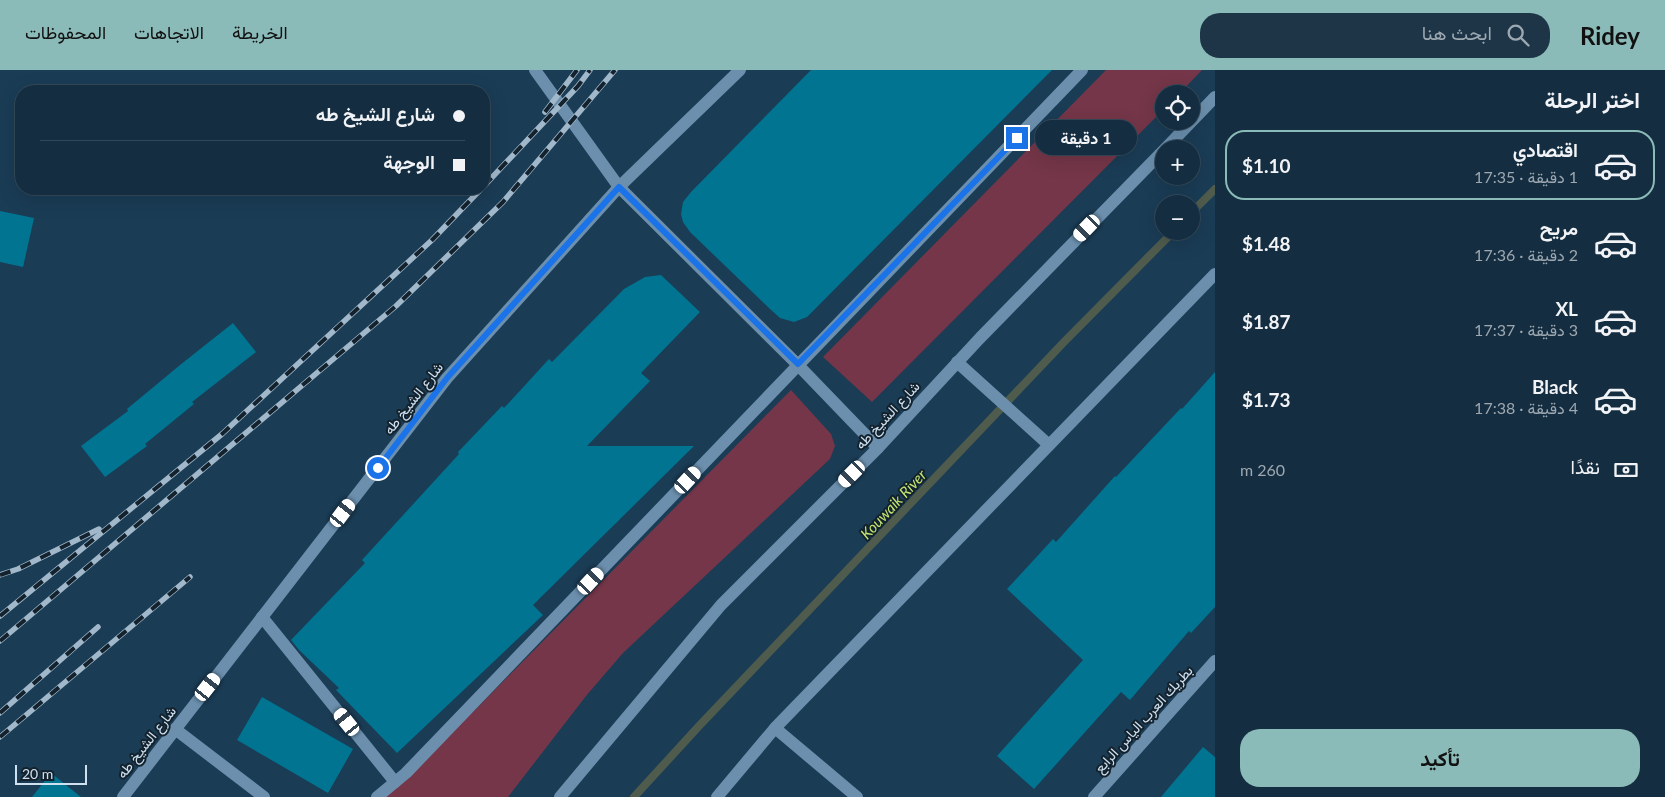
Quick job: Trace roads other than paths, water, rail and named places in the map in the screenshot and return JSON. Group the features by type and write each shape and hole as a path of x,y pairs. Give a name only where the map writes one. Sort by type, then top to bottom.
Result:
{"street":[{"path":"535,70 619,187 798,364 878,448"},
{"name":"شارع الشيخ طه","path":"123,797 447,378 619,187 740,70"},
{"path":"377,797 406,773 1082,70"},
{"name":"شارع الشيخ طه","path":"1173,140 1215,97"},
{"name":"شارع الشيخ طه","path":"560,797 721,605 878,448 957,362 1155,158"},
{"path":"717,797 775,728 1215,274"},
{"path":"957,362 1049,445"},
{"path":"262,617 395,782"},
{"name":"بطريك العرب الياس الرابع","path":"1094,797 1215,661"},
{"path":"775,728 857,797"},
{"path":"175,729 264,797"}],"waterway":[{"name":"Kouwaik River","path":"1200,204 1215,189"},
{"name":"Kouwaik River","path":"634,797 699,726 1064,342 1165,240"}],"railway":[{"path":"545,112 577,70"},
{"path":"490,180 578,86 590,70"},
{"path":"0,641 396,306 503,202 615,70"},
{"path":"0,616 222,434 432,240 475,195"},
{"path":"0,575 18,569 99,529"},
{"path":"0,737 190,577"},
{"path":"0,713 98,627"}]}
